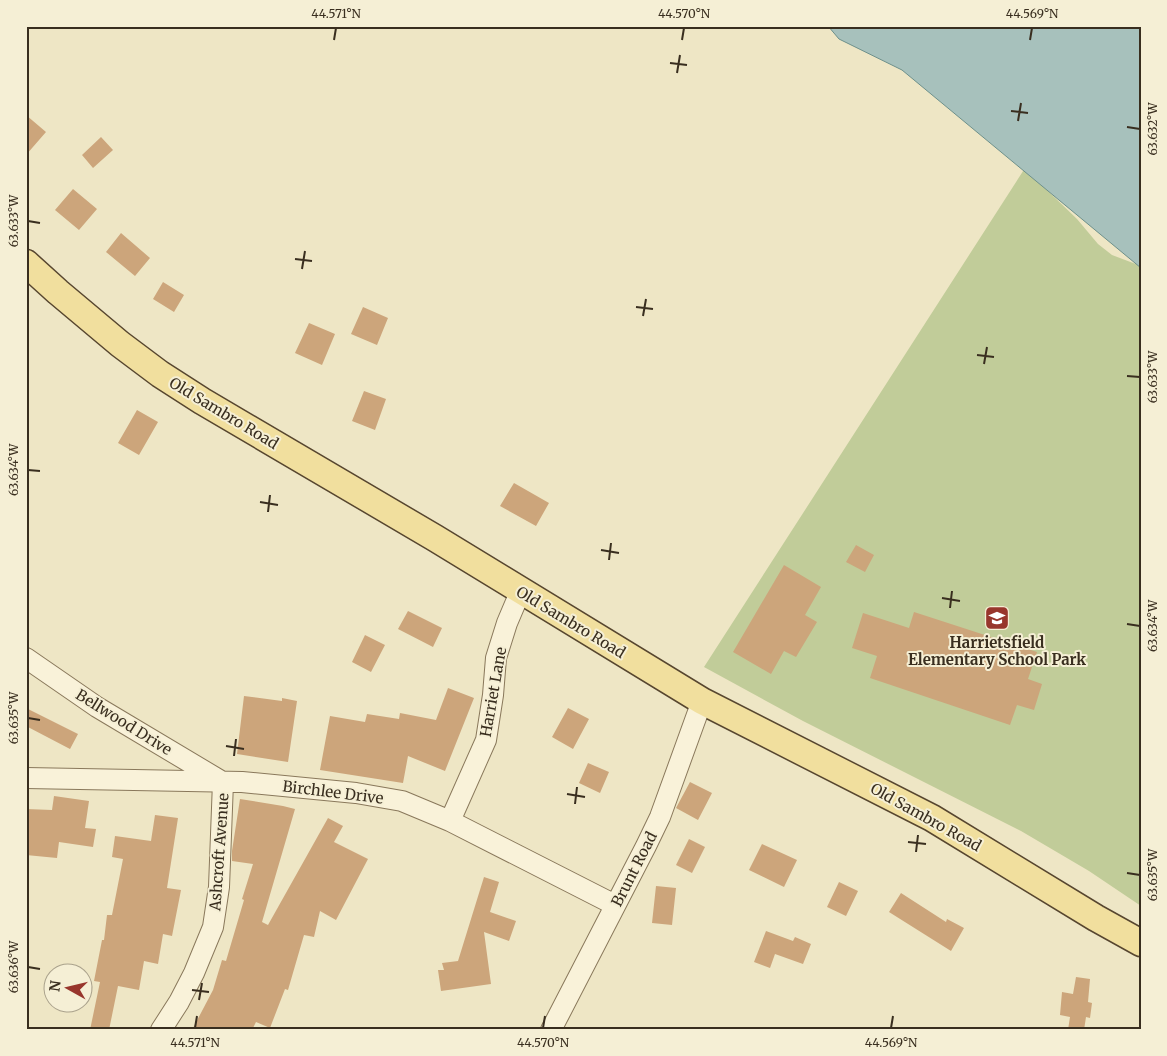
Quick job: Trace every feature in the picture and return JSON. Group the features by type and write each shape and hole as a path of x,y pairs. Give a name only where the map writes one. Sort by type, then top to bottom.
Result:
{"main road":[{"name":"Old Sambro Road","path":"26,263 120,344 202,401 427,534 702,701 932,818 1096,918 1141,943"}],"street":[{"name":"Harriet Lane","path":"450,821 486,740 493,695 496,658 520,590"},
{"name":"Bellwood Drive","path":"26,658 97,707 223,782"},
{"name":"Brunt Road","path":"551,1030 660,817 702,701"},
{"name":"Birchlee Drive","path":"26,778 242,782 378,796 402,801 450,821 615,904"},
{"name":"Ashcroft Avenue","path":"161,1030 179,1002 194,973 213,927 219,887 223,782"}],"green space":[{"path":"1027,165 1049,192 1077,219 1098,244 1112,255 1141,266 1141,906 1089,871 1021,831 803,721 704,667"}],"water":[{"path":"828,26 1141,26 1141,268 902,70 839,39"}],"building":[{"path":"26,115 46,132 26,155"},
{"path":"101,137 113,150 93,168 82,155"},
{"path":"73,189 97,209 79,230 55,210"},
{"path":"121,233 150,258 135,276 106,252"},
{"path":"163,282 184,295 174,312 153,299"},
{"path":"363,307 388,318 377,345 351,334"},
{"path":"309,323 335,334 322,365 295,353"},
{"path":"364,391 386,399 375,430 352,421"},
{"path":"137,410 158,422 139,455 118,443"},
{"path":"514,483 549,503 536,526 500,506"},
{"path":"856,545 874,555 865,572 846,562"},
{"path":"784,565 821,587 805,615 817,622 796,657 784,651 771,674 733,652"},
{"path":"408,611 442,628 433,647 398,629"},
{"path":"914,612 1037,652 1028,679 1042,684 1034,710 1017,705 1010,725 870,678 877,656 852,648 863,613 909,628"},
{"path":"365,635 385,645 371,672 352,662"},
{"path":"448,688 474,698 445,771 408,756 403,783 320,770 330,716 365,722 367,714 399,719 400,713 436,720"},
{"path":"244,696 282,701 282,698 297,701 288,762 237,754"},
{"path":"26,708 78,734 70,749 26,726"},
{"path":"568,708 589,719 573,749 552,737"},
{"path":"588,763 609,772 600,793 579,783"},
{"path":"690,782 712,793 698,820 676,808"},
{"path":"54,796 89,801 85,828 96,829 93,847 59,842 57,858 26,855 26,809 52,810"},
{"path":"240,799 295,809 262,922 268,925 328,818 343,826 334,842 368,859 336,920 320,911 314,937 304,935 288,990 285,989 270,1028 256,1022 252,1030 192,1030 213,990 222,960 226,961 253,864 232,861"},
{"path":"155,815 178,818 167,888 181,890 172,936 163,934 158,964 144,961 139,990 118,986 109,1030 90,1030 100,982 94,981 102,940 104,940 107,915 112,915 123,859 112,857 115,836 151,841"},
{"path":"689,839 705,847 692,873 676,865"},
{"path":"762,844 797,860 784,887 749,870"},
{"path":"484,877 499,882 490,912 516,921 509,941 484,932 491,984 441,991 438,970 444,970 442,963 458,961"},
{"path":"839,882 858,891 846,916 827,907"},
{"path":"656,886 676,888 672,925 652,923"},
{"path":"901,893 946,922 947,919 964,928 951,951 889,912"},
{"path":"766,931 793,941 795,937 811,944 803,964 775,954 770,968 754,962"},
{"path":"1076,977 1090,979 1088,1002 1092,1003 1090,1018 1086,1017 1084,1030 1068,1030 1070,1017 1060,1015 1062,992 1073,994"}],"place":[{"name":"Harrietsfield Elementary School Park","path":"997,618"}]}
